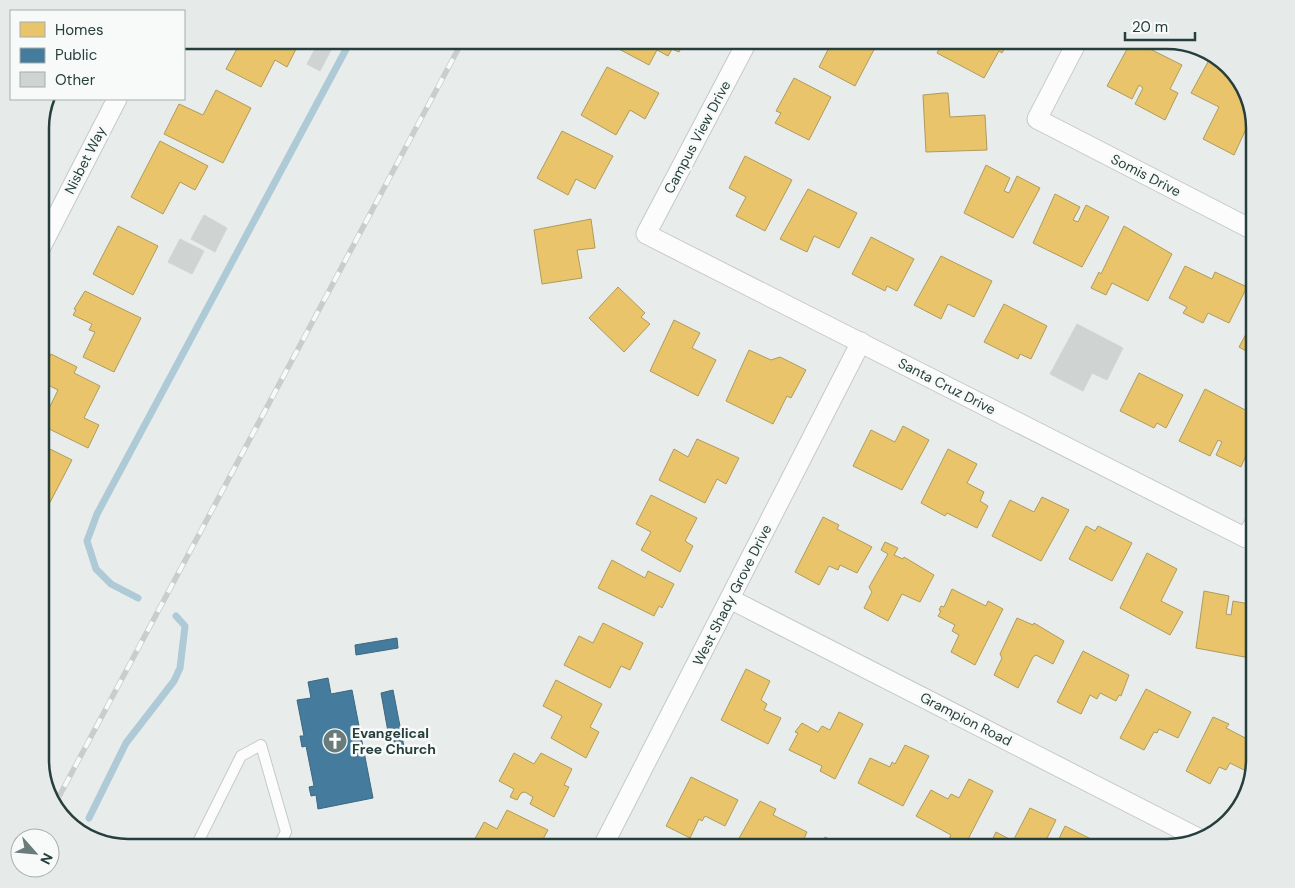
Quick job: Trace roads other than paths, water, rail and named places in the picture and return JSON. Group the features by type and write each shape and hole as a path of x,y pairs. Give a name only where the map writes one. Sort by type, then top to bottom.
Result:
{"street":[{"name":"Campus View Drive","path":"646,234 743,49"},
{"name":"Somis Drive","path":"1073,49 1037,120 1246,225"},
{"name":"Nisbet Way","path":"49,231 116,100"},
{"name":"Santa Cruz Drive","path":"646,234 1246,538"},
{"name":"West Shady Grove Drive","path":"607,839 861,342"},
{"name":"Grampion Road","path":"730,599 1192,835"}],"lane":[{"path":"200,839 241,756 261,745 286,832 282,839"}],"waterway":[{"path":"138,598 111,584 96,569 87,541 97,514 346,49"},
{"path":"89,818 126,743 174,681 180,668 185,626 176,616"}],"railway":[{"path":"58,798 458,49"}],"place":[{"name":"Evangelical Free Church","path":"335,741"}]}
